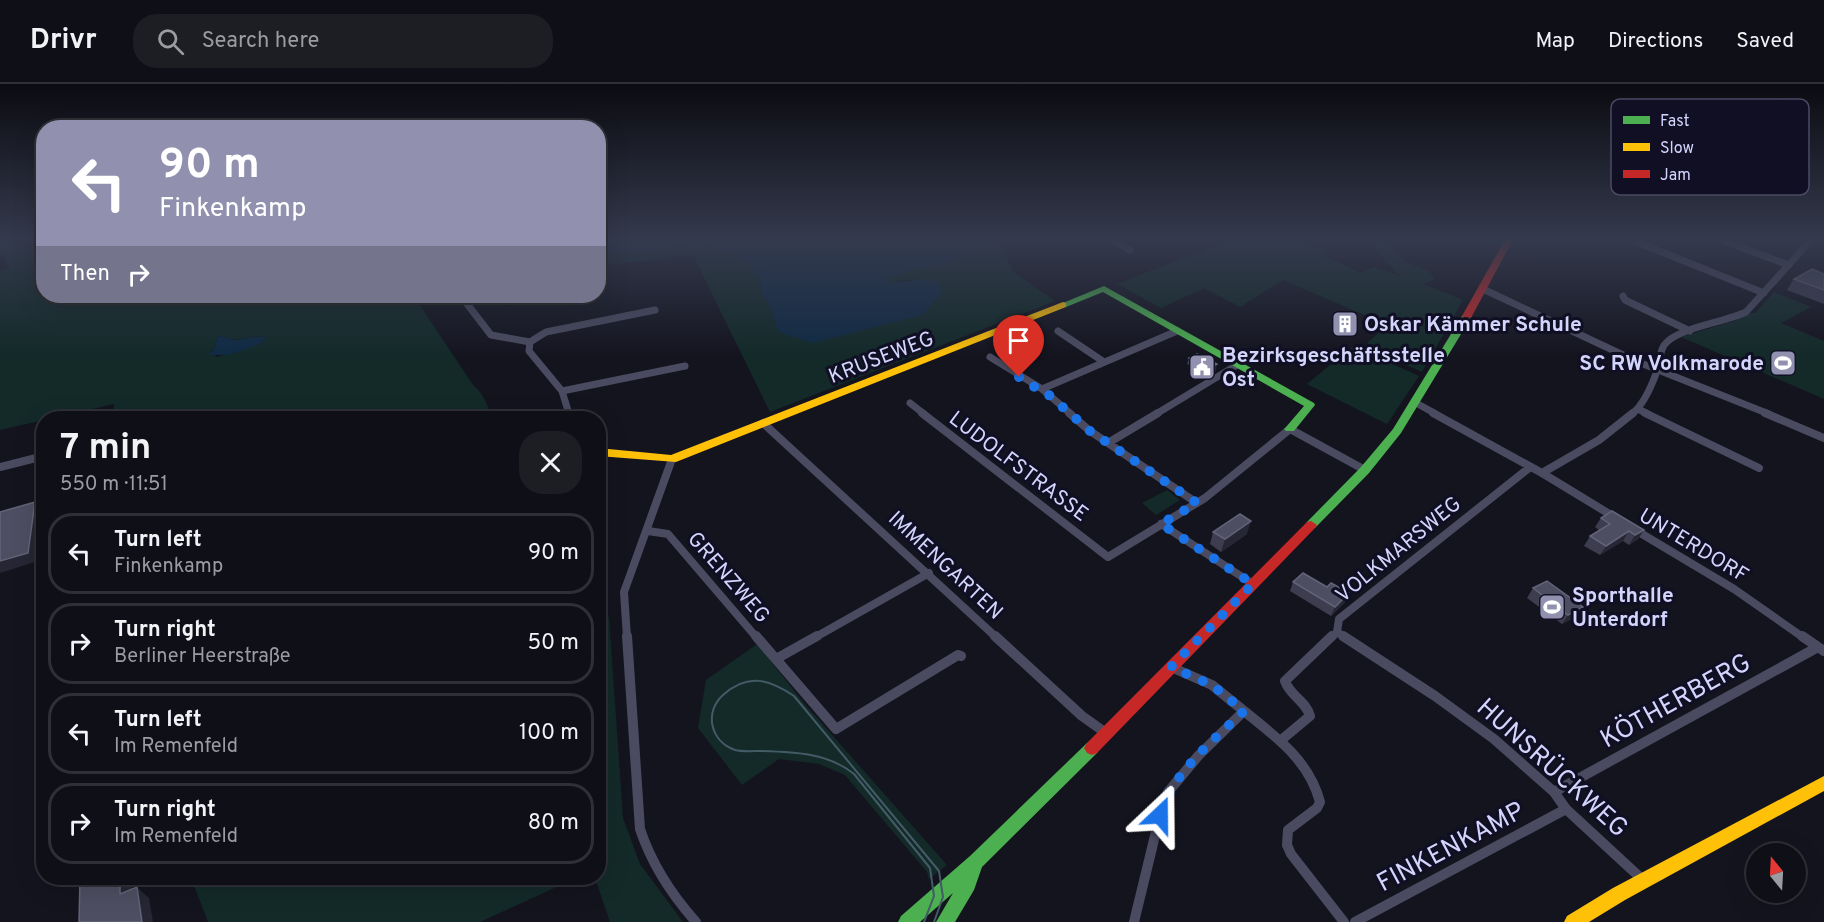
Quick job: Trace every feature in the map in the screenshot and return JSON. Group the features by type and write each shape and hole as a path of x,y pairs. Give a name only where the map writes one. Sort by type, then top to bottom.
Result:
{"main road":[{"path":"945,922 964,880 976,862 1365,470 1397,431 1416,403 1489,277"},
{"name":"KRUSEWEG","path":"672,459 1104,289 1177,330"},
{"path":"1177,330 1310,405 1290,429"},
{"path":"606,453 672,459"},
{"path":"1573,922 1824,783"},
{"path":"907,922 964,880"}],"street":[{"path":"1724,277 1764,293"},
{"path":"1542,473 1599,440 1638,409 1658,369 1662,348 1666,342 1676,335 1731,319 1746,312 1778,277"},
{"path":"1483,288 1638,362 1824,438"},
{"path":"1623,296 1625,300 1690,331"},
{"path":"466,303 491,335 530,342 546,332 655,310"},
{"path":"990,357 1036,388 1042,389 1177,330"},
{"path":"1058,331 1104,362"},
{"path":"530,342 529,351 562,391 568,411"},
{"path":"1108,443 1237,365"},
{"path":"562,391 685,366"},
{"path":"1042,389 1064,410 1108,443 1197,503"},
{"name":"LUDOLFSTRASSE","path":"910,403 1108,557 1161,524"},
{"name":"UNTERDORF","path":"1416,403 1529,468 1542,473 1734,589 1821,649"},
{"path":"1638,409 1759,468"},
{"name":"IMMENGARTEN","path":"763,423 929,573 1082,716 1106,733"},
{"path":"1253,584 1161,524 1197,503 1290,429 1365,470"},
{"path":"0,467 36,458"},
{"path":"672,459 648,531 624,592 638,812 646,852 678,901 696,922"},
{"name":"VOLKMARSWEG","path":"1280,741 1310,716 1309,709 1290,693 1285,681 1288,676 1337,633 1340,619 1529,468"},
{"name":"GRENZWEG","path":"648,531 668,534 836,729 958,655 961,656"},
{"path":"776,659 929,573"},
{"name":"HUNSRÜCKWEG","path":"1337,633 1482,729 1554,792 1566,809 1644,881"},
{"name":"KÖTHERBERG","path":"1554,792 1821,649"},
{"path":"1171,667 1212,685 1298,757 1310,773 1319,793 1320,802 1317,808 1288,830 1287,845 1291,854 1344,922"},
{"path":"1134,922 1160,815 1168,792 1199,755 1244,711"},
{"name":"FINKENKAMP","path":"1355,922 1566,809"}],"green space":[{"path":"0,277 36,277 36,303 418,303 473,385 483,396 489,411 114,411 114,404 83,411 36,411 36,422 0,430","holes":["223,336 236,340 254,337 264,338 262,343 217,357 211,352 215,347 217,337"]},
{"path":"704,277 759,277 761,293 770,306 778,332 915,279 891,282 885,280 884,277 1021,277 1055,301 770,412"},
{"path":"1135,277 1434,277 1435,279 1423,284 1463,300 1422,372 1372,350 1375,347 1367,343 1388,325 1283,280 1240,307 1204,288 1161,308 1117,284"},
{"name":"SC RW Volkmarode","path":"1774,292 1811,307 1781,323 1824,341 1824,399 1681,337 1755,313"},
{"path":"1353,346 1419,376 1387,424 1307,384"},
{"path":"1167,490 1180,500 1156,515 1142,503"},
{"path":"606,612 609,618 623,818 640,864 683,922 610,922 597,885 606,885"},
{"path":"757,644 803,702 947,865 929,879 927,872 845,775 819,764 779,759 742,785 698,728 706,680"},
{"path":"194,885 561,885 480,922 208,922"}],"water":[{"path":"759,277 885,277 885,280 891,282 925,280 940,283 942,293 922,315 813,343 778,332 770,306 761,293"},
{"path":"223,336 235,340 265,338 262,343 229,355 209,355 215,347 217,337"}],"building":[{"path":"1824,277 1824,290 1794,279"},
{"path":"1197,354 1217,364 1209,369 1189,358"},
{"path":"35,502 28,553 0,561 0,512"},
{"path":"1612,511 1644,530 1635,535 1629,531 1606,546 1590,536 1610,524 1601,518"},
{"path":"1240,514 1251,521 1225,539 1213,532"},
{"path":"1303,573 1327,587 1331,583 1349,593 1335,607 1293,582"},
{"path":"1547,581 1583,607 1568,615 1533,588"},
{"path":"80,885 120,885 120,894 137,887 142,922 79,922"}],"tram line":[{"path":"924,922 934,896 930,868 854,774 833,762 811,755 741,751 727,746 720,740 712,726 713,710 723,695 741,683 759,681 776,686 794,696 939,871 943,897 934,922"}],"traffic: fast":[{"path":"1063,305 1104,289 1310,405 1290,429"},
{"path":"1311,525 1365,470 1397,431 1467,316"},
{"path":"907,922 976,862 1092,748"},
{"path":"945,922 968,884 975,864"}],"traffic: slow":[{"path":"606,453 672,459 1063,305"},
{"path":"1573,922 1619,894 1824,783"}],"traffic: jam":[{"path":"1467,316 1488,277"},
{"path":"1092,748 1311,525"}],"place":[{"name":"Oskar Kämmer Schule","path":"1345,324"},
{"name":"SC RW Volkmarode","path":"1783,363"},
{"name":"Bezirksgeschäftsstelle Ost","path":"1202,367"},
{"name":"Sporthalle Unterdorf","path":"1552,607"}],"route":[{"path":"1019,377 1036,388 1042,389 1090,431 1197,503 1161,524 1253,584 1171,667 1212,685 1244,711 1174,783 1168,792 1160,815"}]}
